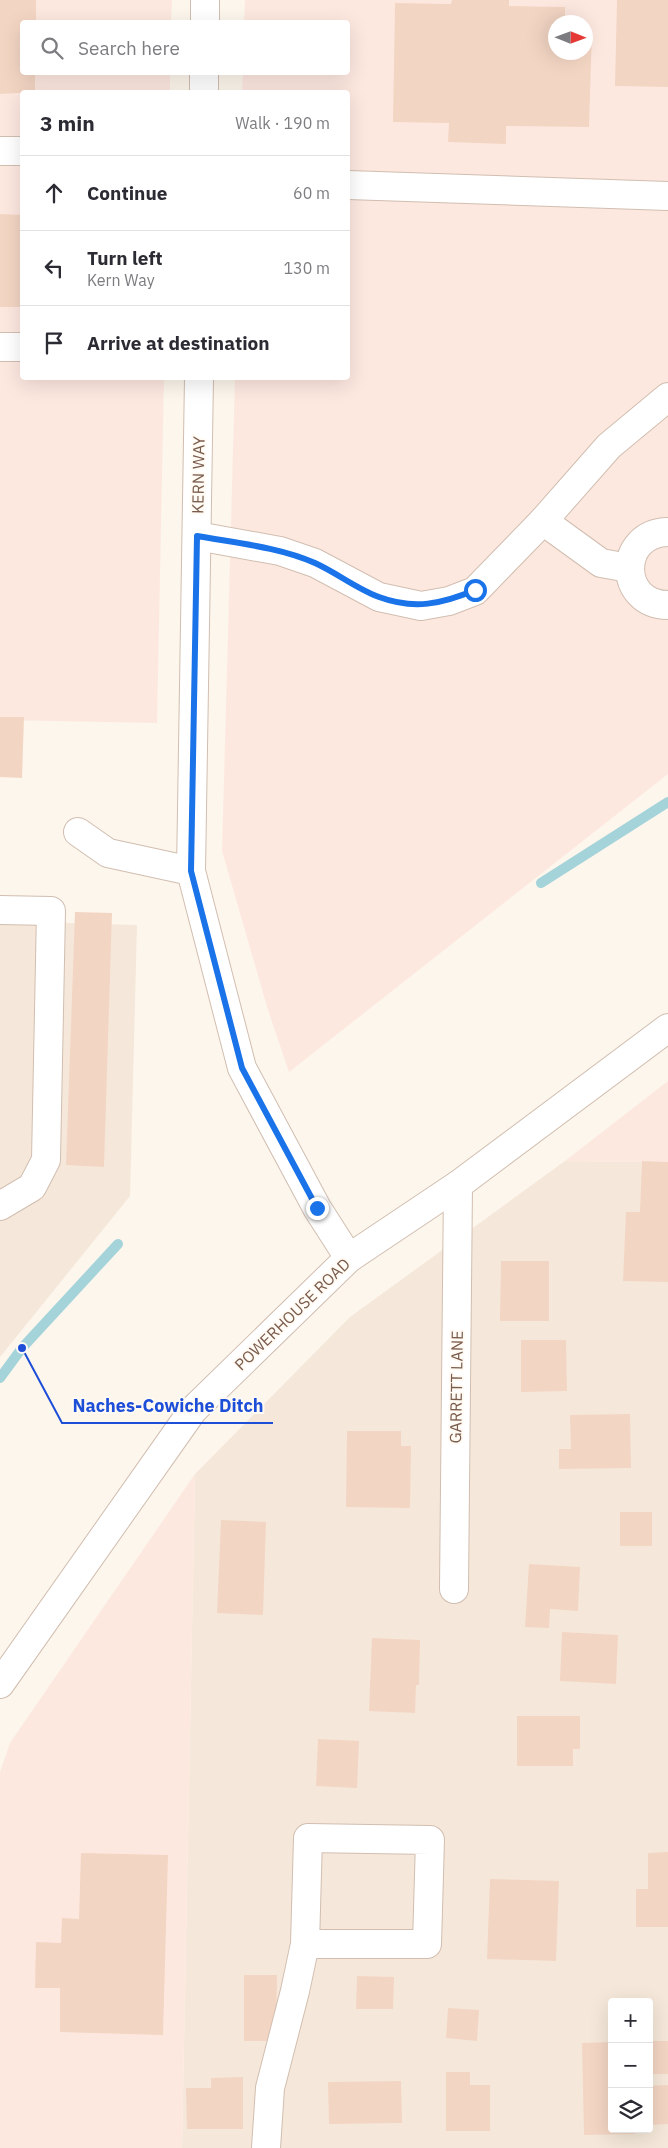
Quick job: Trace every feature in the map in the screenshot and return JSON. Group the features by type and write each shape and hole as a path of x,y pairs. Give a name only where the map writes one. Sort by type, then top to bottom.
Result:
{"street":[{"path":"205,0 205,20"},
{"path":"204,75 204,90"},
{"path":"0,151 20,151"},
{"path":"350,185 668,196"},
{"path":"0,347 20,347"},
{"name":"KERN WAY","path":"199,380 191,871 242,1068 317,1208 349,1258"},
{"path":"197,536 280,551 315,563 379,597 420,606 449,601 475,590 543,521 609,446 668,397"},
{"path":"543,521 601,563 629,568"},
{"path":"668,532 652,534 640,542 632,554 629,568 632,582 640,595 652,603 668,605"},
{"path":"78,832 108,854 191,871"},
{"path":"0,910 51,911 46,1160 32,1187 0,1206"},
{"name":"POWERHOUSE ROAD","path":"0,1684 193,1410 349,1258 458,1185 668,1028"},
{"name":"GARRETT LANE","path":"454,1589 458,1185"},
{"path":"266,2148 270,2088 305,1944 308,1838 430,1840 428,1944 305,1944"}],"shaded area":[{"path":"0,0 172,0 171,20 20,20 20,75 170,75 170,90 20,90 20,380 164,380 157,723 0,720"},
{"path":"245,0 668,0 668,774 289,1072 268,1010 222,851 235,380 350,380 350,90 242,90 243,75 350,75 350,20 244,20"},
{"path":"0,921 137,925 130,1196 0,1357"},
{"path":"668,1081 668,1162 565,1161"},
{"path":"565,1161 668,1162 668,2148 182,2148 195,1474 350,1317"},
{"path":"195,1474 182,2148 0,2148 0,1772 10,1743"}],"building":[{"path":"0,0 36,0 36,20 20,20 20,75 35,75 35,90 20,90 20,93 0,94"},
{"path":"452,0 509,0 509,6 565,7 565,15 548,15 548,60 591,60 589,127 506,126 506,144 448,142 449,123 393,122 395,3 451,4"},
{"path":"617,0 668,0 668,87 615,86"},
{"path":"0,214 20,215 20,307 0,307"},
{"path":"0,717 24,717 22,778 0,777"},
{"path":"75,912 112,913 104,1167 66,1165"},
{"path":"642,1161 668,1162 668,1282 623,1281 626,1212 640,1212"},
{"path":"501,1261 549,1261 549,1321 500,1321"},
{"path":"521,1340 566,1340 567,1391 521,1392"},
{"path":"630,1414 631,1468 559,1469 559,1449 571,1449 570,1415"},
{"path":"347,1431 401,1431 401,1446 411,1446 410,1508 346,1507"},
{"path":"620,1512 652,1512 652,1546 620,1546"},
{"path":"221,1520 266,1522 263,1615 217,1613"},
{"path":"529,1564 580,1567 578,1611 550,1609 549,1628 525,1627"},
{"path":"562,1632 618,1635 616,1684 560,1681"},
{"path":"372,1638 420,1640 419,1685 416,1685 415,1713 369,1711"},
{"path":"517,1716 580,1716 580,1749 573,1749 573,1766 517,1766"},
{"path":"318,1739 359,1741 357,1788 316,1786"},
{"path":"668,1852 668,1927 636,1927 636,1889 648,1889 648,1853"},
{"path":"81,1853 168,1855 163,2035 60,2032 60,1988 35,1988 36,1942 61,1943 62,1918 79,1919"},
{"path":"490,1879 559,1881 556,1961 487,1959"},
{"path":"244,1975 277,1975 276,2041 244,2041"},
{"path":"357,1976 394,1977 393,2009 356,2009"},
{"path":"448,2008 479,2010 477,2041 446,2038"},
{"path":"653,2041 668,2041 668,2074 653,2074"},
{"path":"608,2042 608,2133 635,2134 584,2135 582,2043"},
{"path":"446,2072 470,2072 470,2085 490,2085 490,2131 446,2131"},
{"path":"243,2077 243,2129 187,2129 186,2088 211,2088 211,2078"},
{"path":"401,2081 402,2123 329,2124 328,2082"},
{"path":"668,2085 668,2124 653,2125 653,2086"}],"waterway":[{"path":"541,883 668,802"},
{"path":"0,1378 22,1348 118,1244"}],"place":[{"name":"Naches-Cowiche Ditch","path":"22,1348"}],"route":[{"path":"317,1208 242,1068 191,871 197,536 280,551 315,563 379,597 420,606 449,601 475,590"}]}
